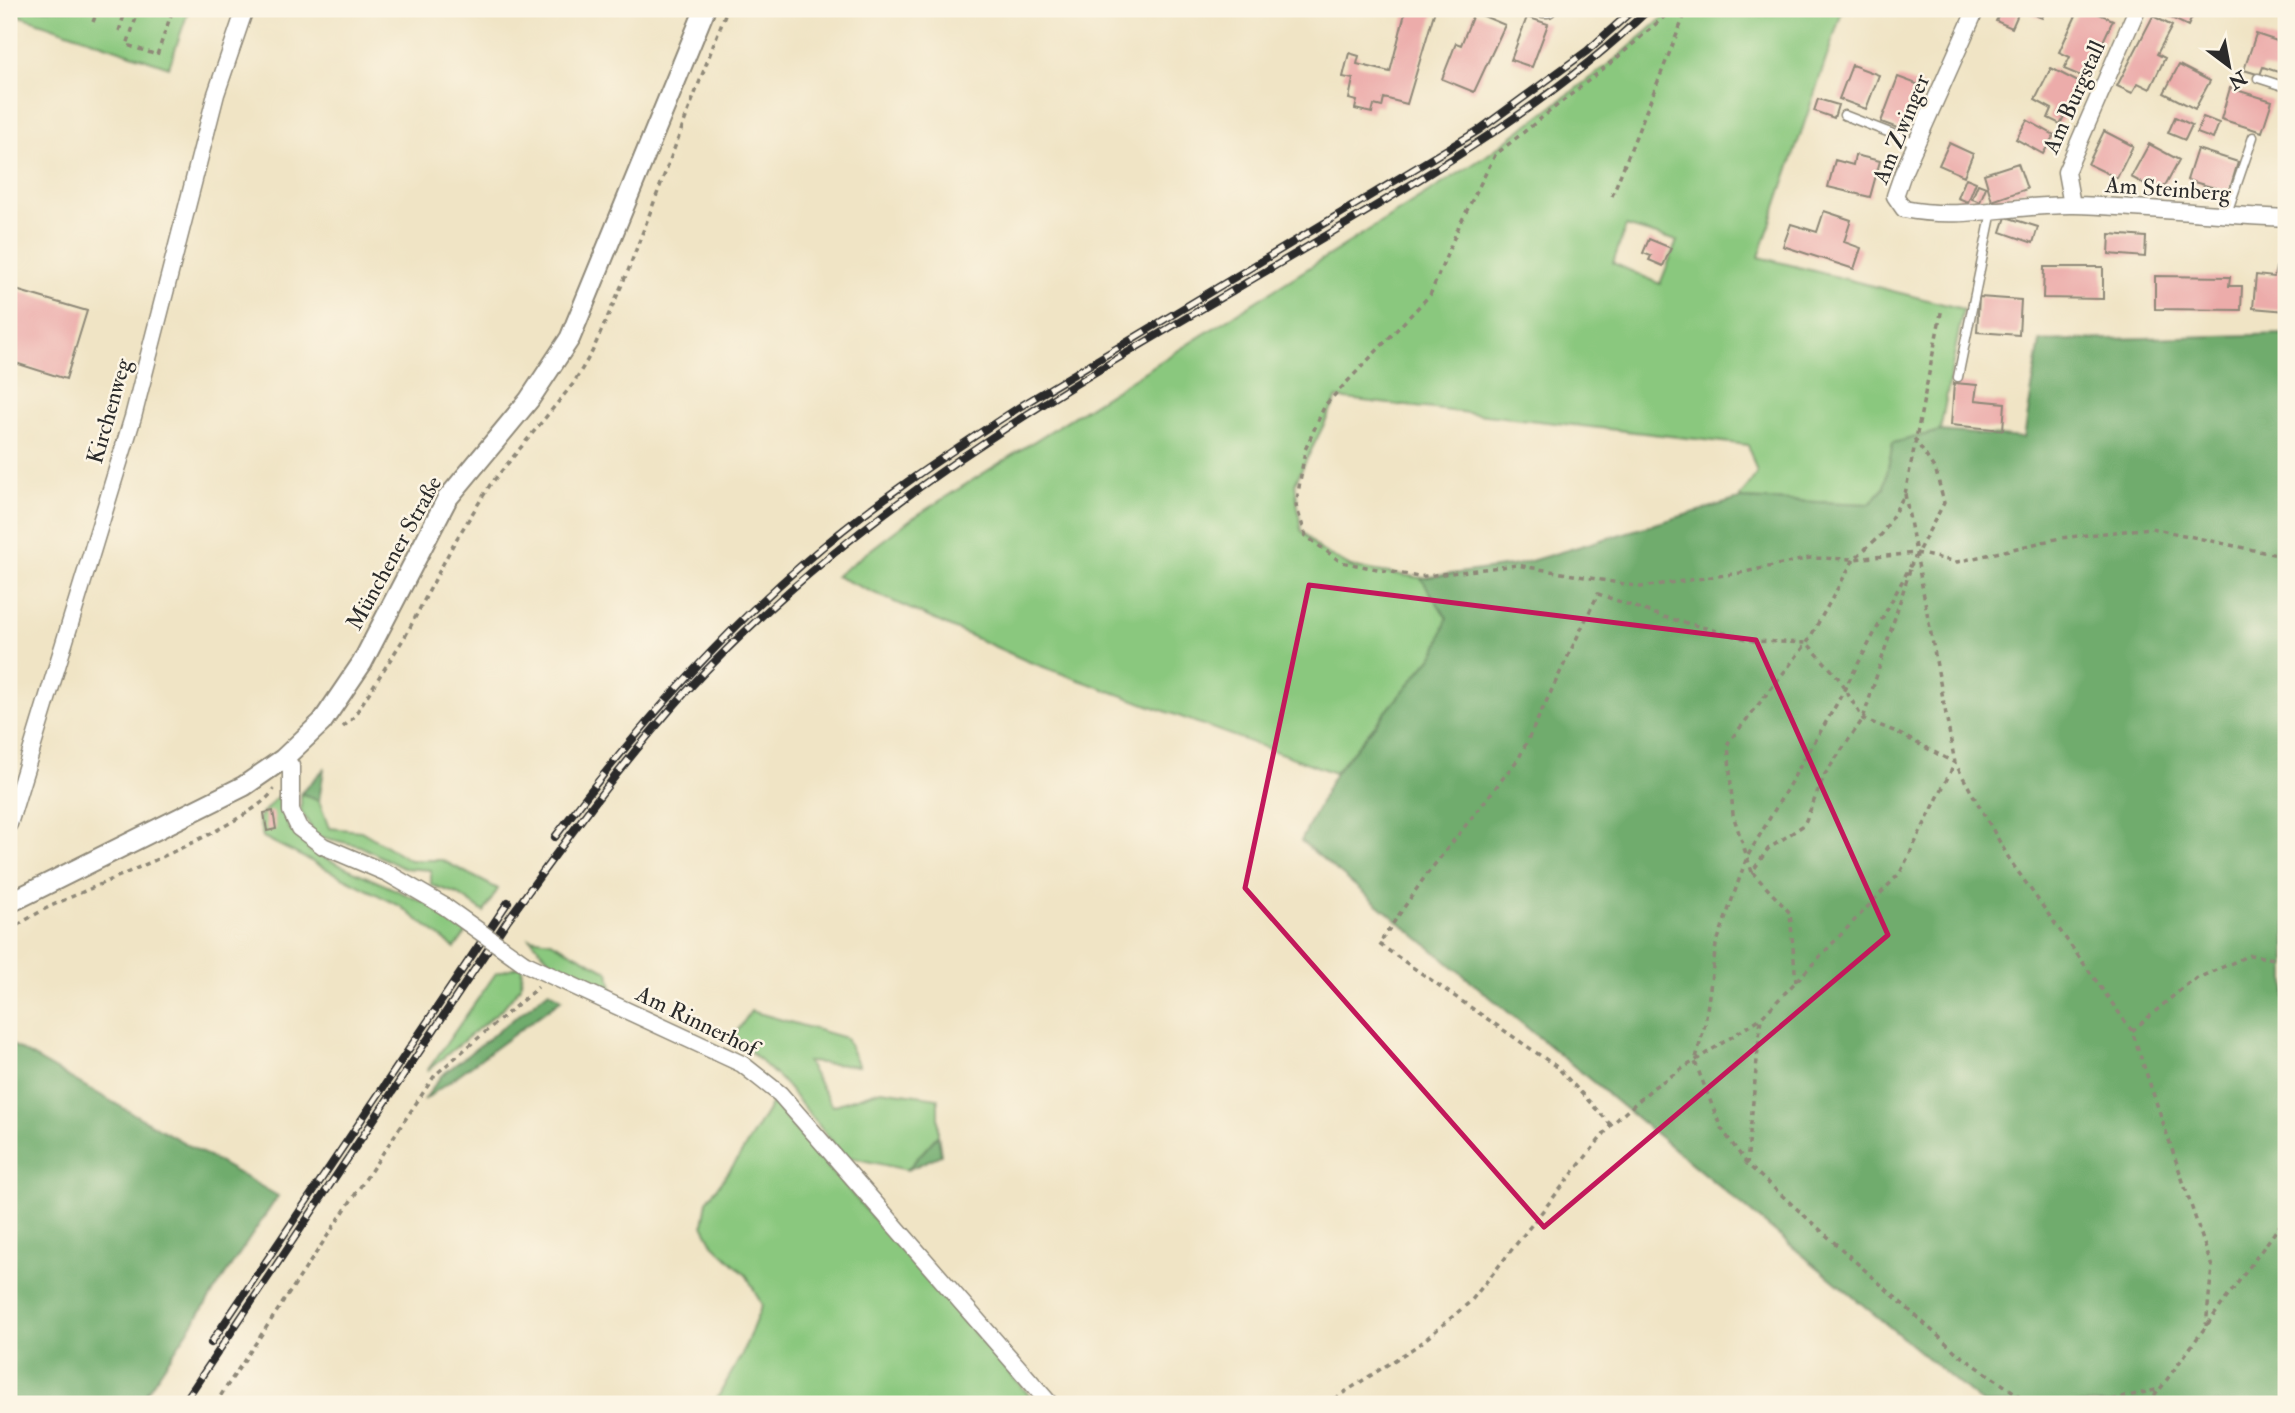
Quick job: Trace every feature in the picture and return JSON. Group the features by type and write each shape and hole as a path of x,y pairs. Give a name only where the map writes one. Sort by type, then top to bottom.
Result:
{"street":[{"name":"Kirchenweg","path":"9,824 133,417 216,94 246,9"},
{"name":"Münchener Straße","path":"9,902 189,816 287,762 321,722 362,663 447,499 529,400 570,338 705,9"},
{"name":"Am Zwinger","path":"1976,9 1916,143 1895,196 1897,203 1904,209 1931,215 2046,207"},
{"name":"Am Burgstall","path":"2072,205 2066,172 2137,9"},
{"name":"Am Steinberg","path":"2046,207 2072,205 2286,218"},
{"name":"Am Rinnerhof","path":"287,762 291,811 299,828 323,846 389,874 444,906 524,962 550,976 742,1064 780,1094 1050,1404"}],"lane":[{"path":"2258,78 2286,87"},
{"path":"1844,115 1916,143"},
{"path":"2226,216 2253,137"},
{"path":"1958,377 1992,211"}],"path":[{"path":"93,22 98,9"},
{"path":"119,31 126,9"},
{"path":"139,9 127,45 157,55 173,9"},
{"path":"1673,9 1496,155 1459,226 1430,295 1325,405 1305,450 1296,506 1306,536 1341,562 1418,577 1517,565 1641,587 1740,573 1810,558 1854,559 1916,553 1957,562 2060,538 2151,528 2286,557"},
{"path":"1612,196 1687,9"},
{"path":"1942,308 1905,494 1955,763 2011,862 2132,1031 2212,1267 2206,1326"},
{"path":"1914,438 1936,471 1944,503 1845,689 1747,857 1716,944 1695,1062 1721,1128 1747,1164 1957,1353 2018,1395 2013,1404"},
{"path":"1796,982 1790,913 1752,872 1733,815 1728,743 1807,643 1854,559 1882,534 1905,494"},
{"path":"1752,872 1768,849 1804,825 1825,774 1863,719 1916,553"},
{"path":"1611,1125 1557,1067 1379,944 1424,878 1519,758 1598,594 1664,617 1754,641 1807,643 1845,689 1863,719 1955,763"},
{"path":"9,930 50,907 186,845 248,812 270,798 287,762"},
{"path":"1326,1404 1420,1344 1471,1301 1611,1125 1654,1087 1761,1018 1900,873 1955,763"},
{"path":"2132,1031 2191,981 2250,955 2286,961"},
{"path":"215,1404 436,1075 550,976"},
{"path":"1747,1164 1761,1018"},
{"path":"2149,1404 2286,1217"},
{"path":"2092,1404 2160,1389"}],"highlighted area":[{"path":"1309,585 1756,640 1888,935 1544,1227 1245,888"}],"green space":[{"path":"9,9 189,9 169,67 9,12"},
{"path":"1673,9 1843,9 1759,257 1963,309 1940,431 1893,443 1884,488 1870,504 1739,499 1757,473 1748,445 1337,398 1295,483 1301,530 1319,549 1351,567 1421,578 1448,618 1436,652 1335,773 1027,661 836,576 911,519 1486,156 1618,57","holes":["1626,226 1677,241 1660,284 1613,263"]},
{"path":"2286,334 2286,1404 1983,1404 1301,841 1335,773 1436,652 1447,618 1421,578 1517,565 1739,499 1870,504 1884,488 1893,443 1940,431 2024,438 2040,341"},
{"path":"324,769 319,801 301,793"},
{"path":"285,788 288,827 311,852 441,910 468,930 455,948 400,906 263,837 258,818"},
{"path":"301,793 319,801 329,828 361,831 410,860 442,860 498,889 484,912 458,894 431,885 431,870 403,868 360,846 316,836 301,811"},
{"path":"530,938 551,941 609,972 614,999 554,965"},
{"path":"522,965 521,986 503,1008 427,1071 496,973"},
{"path":"549,991 562,999 424,1100 441,1076"},
{"path":"751,1011 846,1038 859,1066 807,1062 832,1106 881,1090 938,1098 938,1135 907,1170 844,1156 783,1082 734,1036"},
{"path":"9,1043 278,1196 139,1404 9,1404"},
{"path":"772,1103 1037,1404 714,1404 742,1354 762,1305 747,1276 713,1244 703,1225 707,1201 738,1159"},
{"path":"938,1135 941,1155 907,1170"}],"building":[{"path":"1406,9 1435,10 1407,104 1384,98 1382,107 1374,105 1372,113 1355,109 1357,101 1349,99 1353,79 1343,77 1349,53 1359,56 1357,64 1390,72"},
{"path":"2002,9 2019,12 2012,28 1996,21"},
{"path":"2020,9 2046,9 2042,18"},
{"path":"2079,9 2088,9 2113,20 2086,78 2064,69 2070,57 2059,52"},
{"path":"2173,9 2191,9 2194,13 2188,26 2169,17"},
{"path":"1474,12 1505,25 1474,92 1442,79 1456,43 1461,45"},
{"path":"2153,16 2172,26 2157,54 2165,58 2150,89 2138,83 2132,93 2117,86"},
{"path":"1527,17 1548,24 1532,67 1511,60"},
{"path":"2256,34 2286,44 2278,72 2263,67 2260,75 2244,70"},
{"path":"1852,65 1879,75 1866,109 1839,99"},
{"path":"2179,65 2210,81 2195,109 2164,93"},
{"path":"2051,68 2082,84 2060,124 2048,118 2052,109 2035,100"},
{"path":"1898,77 1925,87 1912,122 1907,120 1903,130 1881,122"},
{"path":"2230,88 2272,101 2262,132 2221,119"},
{"path":"1818,99 1838,105 1834,118 1814,111"},
{"path":"2175,117 2192,125 2185,140 2168,133"},
{"path":"2203,117 2219,123 2213,139 2197,133"},
{"path":"2027,120 2054,135 2043,154 2016,139"},
{"path":"2104,131 2133,146 2117,178 2088,164"},
{"path":"1949,143 1973,154 1964,176 1939,165"},
{"path":"2149,144 2179,160 2161,193 2131,177"},
{"path":"2197,149 2238,162 2229,192 2187,180"},
{"path":"1855,155 1880,161 1870,197 1828,187 1835,160 1853,165"},
{"path":"2018,163 2027,189 1992,201 1984,174"},
{"path":"1966,178 1976,182 1968,202 1958,198"},
{"path":"1978,184 1986,187 1980,202 1972,199"},
{"path":"1824,211 1851,220 1844,242 1861,248 1854,269 1783,246 1791,224 1817,232"},
{"path":"2006,217 2038,227 2033,243 2001,232"},
{"path":"2110,234 2146,237 2145,257 2109,254"},
{"path":"1649,239 1671,248 1663,266 1649,260 1651,256 1643,253"},
{"path":"2044,267 2103,267 2103,299 2043,298"},
{"path":"2276,267 2286,268 2286,311 2253,308 2256,275 2274,277"},
{"path":"2155,276 2230,277 2229,286 2242,286 2241,310 2155,309"},
{"path":"9,288 87,311 66,379 9,361"},
{"path":"1979,297 2021,300 2019,335 1977,332"},
{"path":"1954,383 1977,385 1975,400 2005,403 2003,430 1951,425"},
{"path":"273,811 276,829 267,831 264,813"}],"railway":[{"path":"555,837 612,763 704,659 770,593 830,540 883,499 1021,406 1479,130 1587,51 1634,9"},
{"path":"183,1404 507,921 638,748 685,693 749,628 851,539 961,458 1106,365 1470,148 1580,69 1649,9"},
{"path":"211,1343 508,902"}]}
